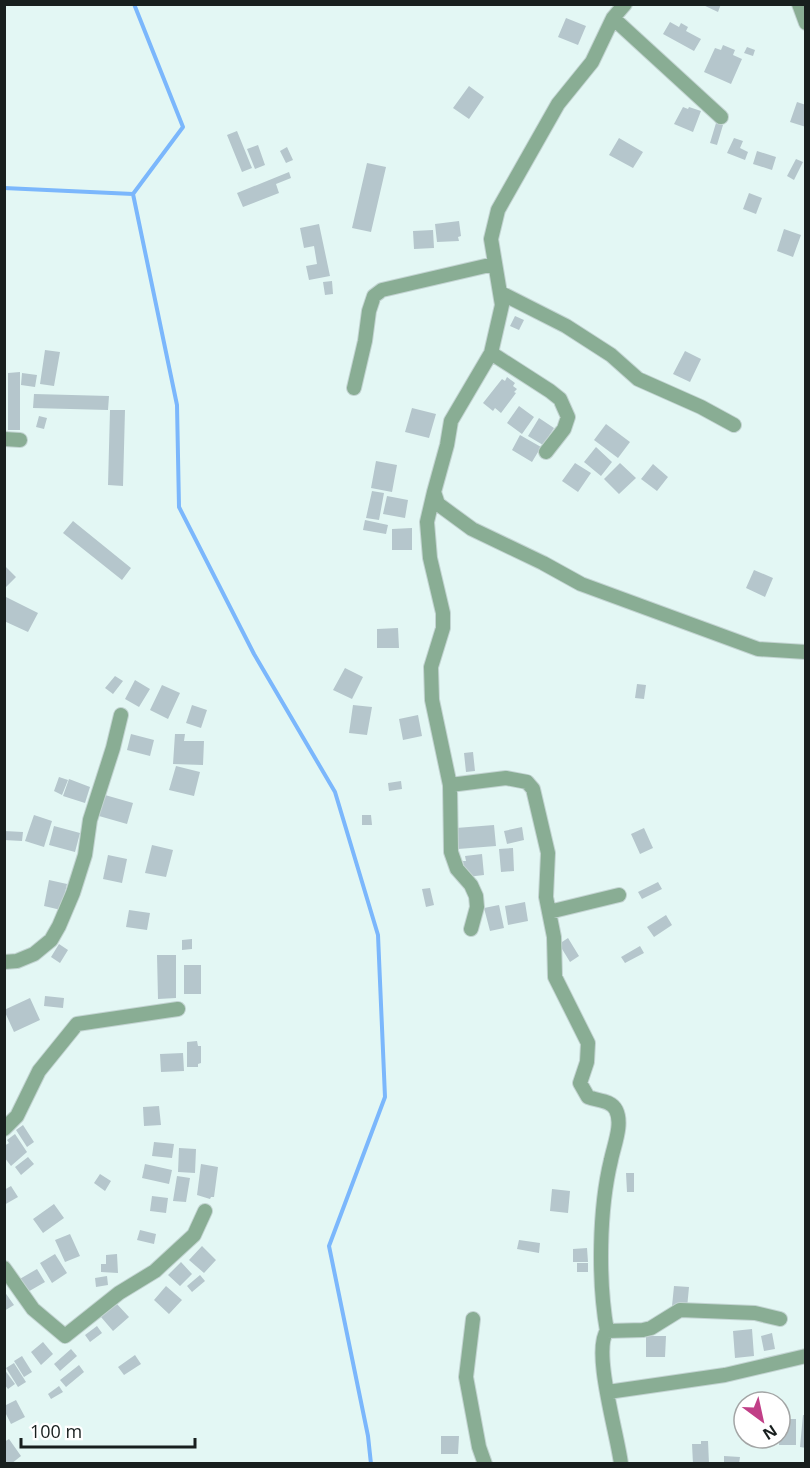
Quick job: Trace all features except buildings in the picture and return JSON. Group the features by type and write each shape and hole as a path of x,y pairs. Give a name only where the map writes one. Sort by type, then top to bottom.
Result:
{"street":[{"path":"471,929 477,907 476,896 471,885 457,869 451,852 450,785 432,700 431,667 443,628 444,613 430,558 427,522 451,421 490,353 502,305 491,239 498,210 558,104 592,62 613,18 625,4"},
{"path":"799,4 806,24"},
{"path":"613,18 721,117"},
{"path":"354,388 374,296 382,290 494,264"},
{"path":"501,293 566,326 611,355 639,379 701,407 734,425"},
{"path":"490,353 560,399 568,417 564,429 546,452"},
{"path":"4,439 20,440"},
{"path":"434,492 438,504 472,529 581,584 758,649 806,652"},
{"path":"4,963 17,961 34,954 51,940 59,926 85,855 90,820 121,715"},
{"path":"450,785 506,778 527,782 533,789 548,854 546,897 554,937 555,977 588,1043 587,1062 580,1083 588,1097 611,1103 620,1120 609,1168 603,1211 603,1309 607,1331 604,1335 601,1354 621,1464"},
{"path":"549,912 619,895"},
{"path":"4,1129 17,1116 39,1071 77,1024 178,1009"},
{"path":"4,1268 33,1310 65,1336 119,1293 155,1271 194,1235 205,1211"},
{"path":"607,1331 651,1328 680,1310 755,1313 780,1319"},
{"path":"473,1319 466,1377 479,1447 485,1464"},
{"path":"608,1392 725,1375 806,1356"}],"waterway":[{"path":"134,4 183,127 133,194 177,405 179,507 254,654 335,792 378,935 385,1097 329,1246 368,1436 371,1464"},
{"path":"4,188 133,194"}]}
